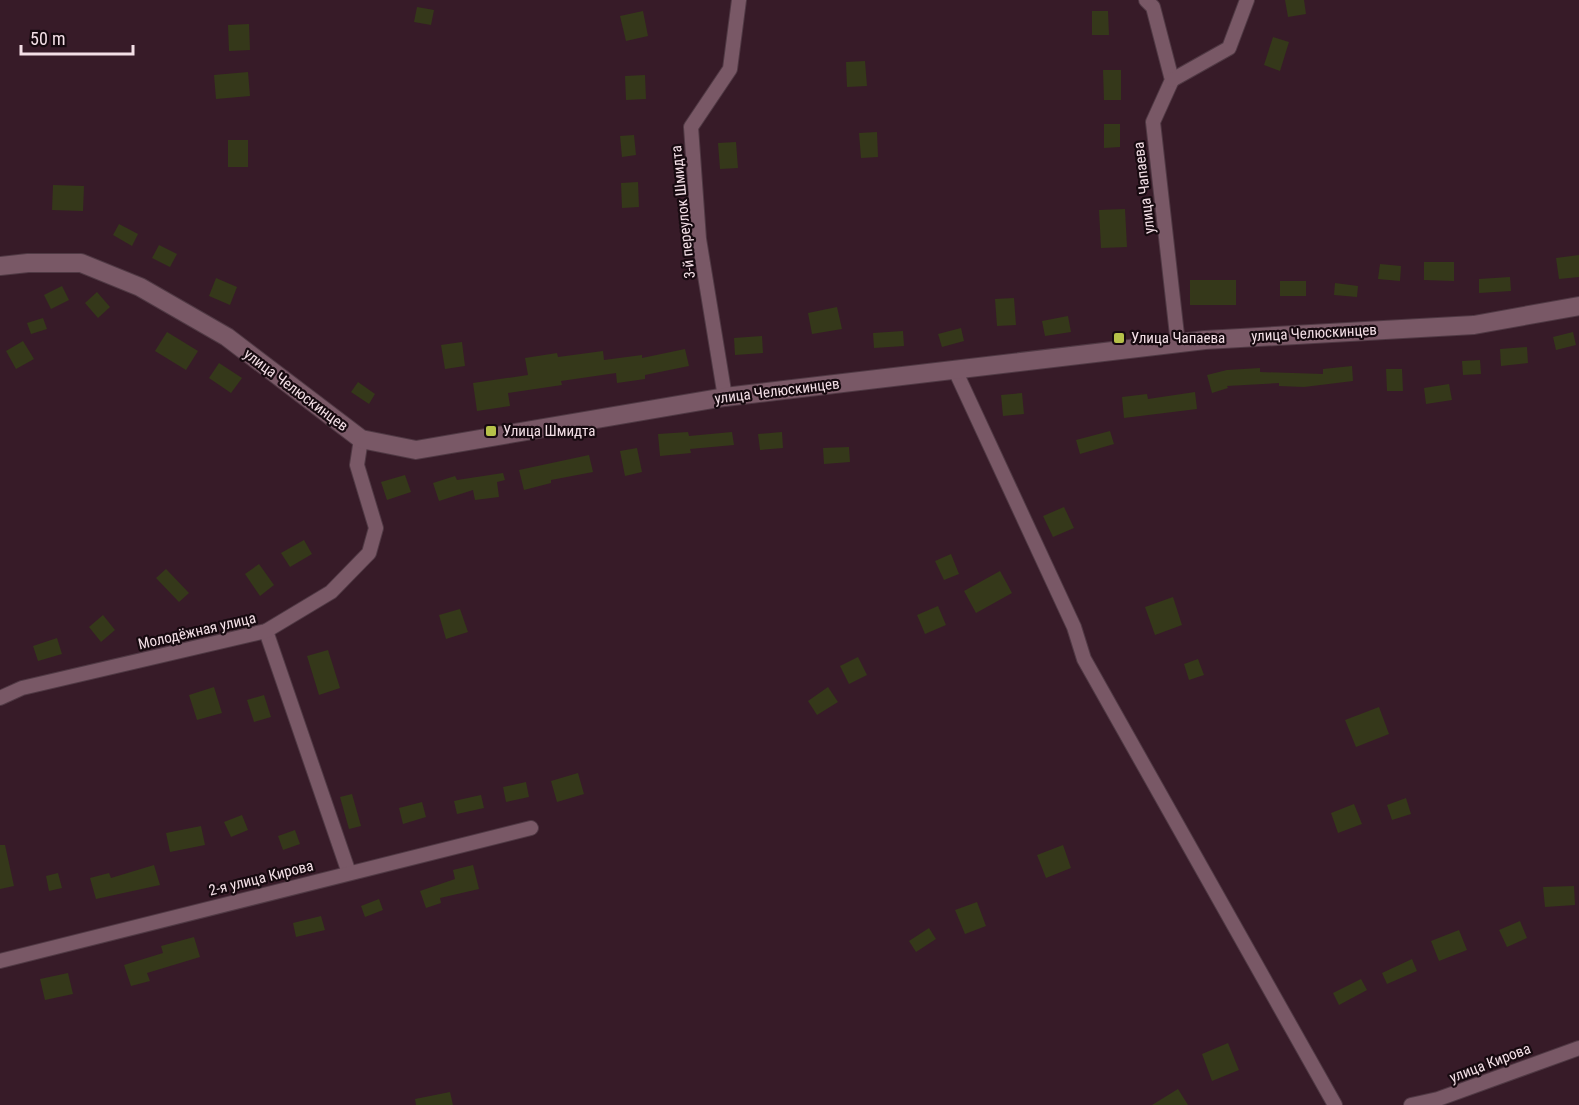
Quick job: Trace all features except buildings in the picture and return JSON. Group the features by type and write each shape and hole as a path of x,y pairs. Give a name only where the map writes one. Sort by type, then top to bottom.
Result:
{"street":[{"name":"3-й переулок Шмидта","path":"725,397 699,239 691,127 730,69 739,0"},
{"path":"1146,0 1152,7 1172,80 1229,48 1247,0"},
{"name":"улица Чапаева","path":"1172,80 1153,123 1178,344"},
{"name":"улица Челюскинцев","path":"0,266 28,263 81,263 140,287 227,337 361,439 416,450 725,397 1178,344 1331,331 1474,325 1579,306"},
{"path":"955,370 1074,627 1084,659 1335,1105"},
{"name":"Молодёжная улица","path":"0,698 22,688 266,631 331,592 369,553 376,528 357,465 361,439"},
{"path":"266,631 349,873"},
{"name":"2-я улица Кирова","path":"0,961 531,828"},
{"name":"улица Кирова","path":"1411,1105 1438,1100 1579,1048"}],"place":[{"name":"Улица Чапаева","path":"1119,338"},
{"name":"Улица Шмидта","path":"491,431"}]}
